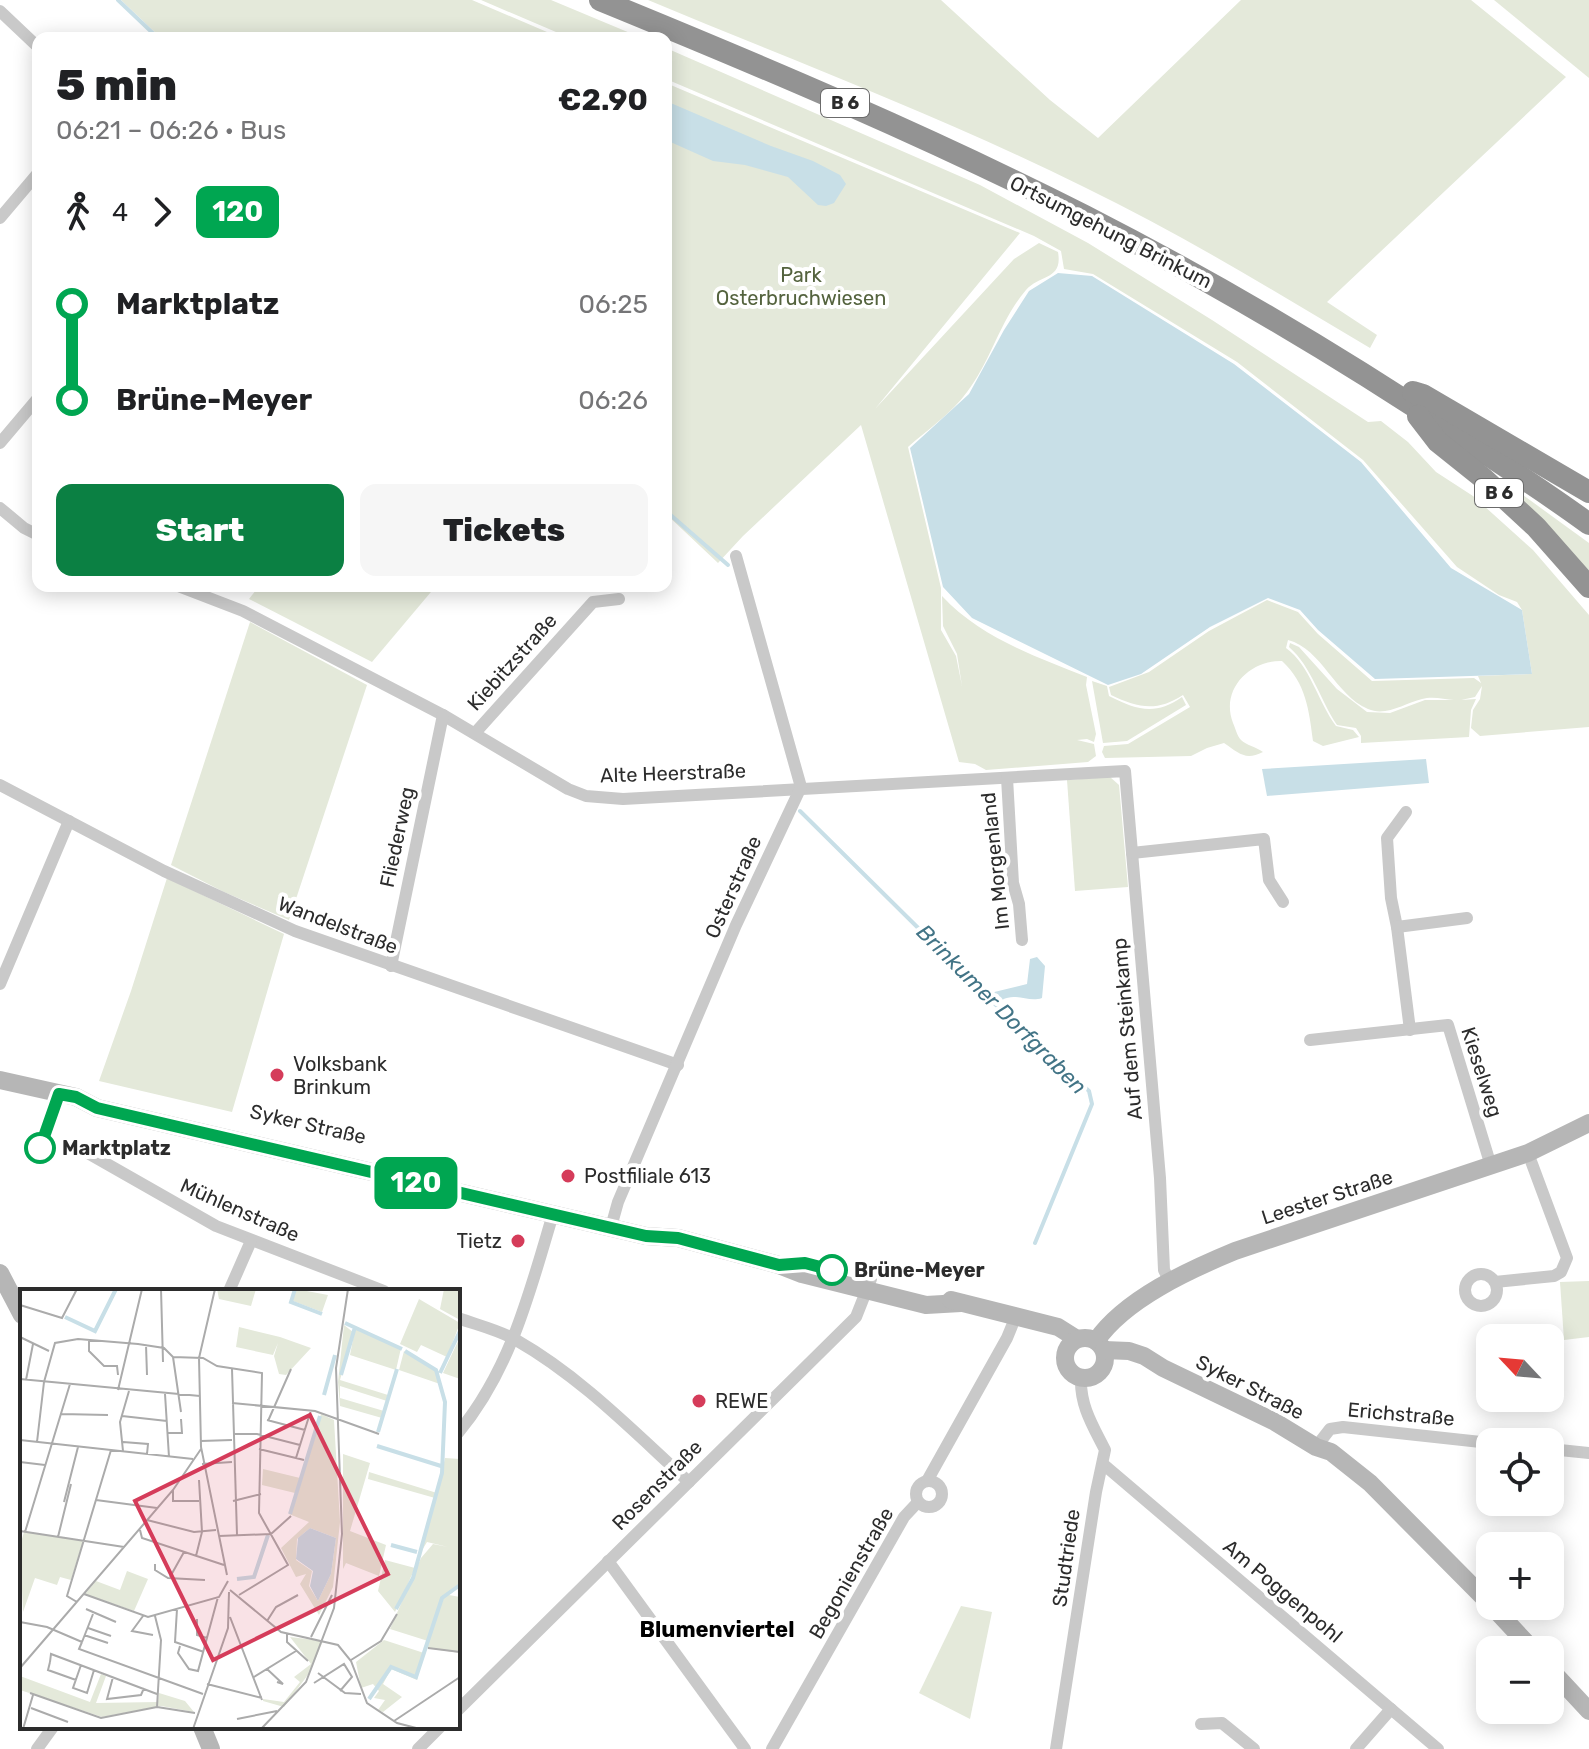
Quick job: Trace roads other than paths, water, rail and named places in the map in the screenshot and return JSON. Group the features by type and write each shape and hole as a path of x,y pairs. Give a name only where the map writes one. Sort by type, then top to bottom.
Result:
{"highway":[{"name":"Ortsumgehung Brinkum","path":"600,0 806,85 1084,216 1234,297 1370,378 1589,524"},
{"name":"B 6","path":"1370,378 1423,395 1589,492"},
{"name":"B 6","path":"1408,402 1438,442 1536,527 1589,587"}],"street":[{"path":"0,11 32,41"},
{"path":"0,218 32,180"},
{"path":"0,443 32,405"},
{"path":"0,508 32,532"},
{"path":"736,556 801,787"},
{"name":"Alte Heerstraße","path":"194,592 243,611 443,715 568,789 586,796 623,799 1125,771"},
{"name":"Kiebitzstraße","path":"475,733 593,602 619,599"},
{"name":"Fliederweg","path":"391,966 443,715"},
{"name":"Auf dem Steinkamp","path":"1125,771 1160,1178 1164,1270 1170,1282"},
{"name":"Im Morgenland","path":"1007,778 1013,883 1019,904 1022,940"},
{"name":"Wandelstraße","path":"0,785 164,871 260,916 391,966 678,1065"},
{"name":"Osterstraße","path":"613,1222 618,1202 736,925 801,787"},
{"path":"1406,812 1387,838 1391,898 1410,1030"},
{"path":"0,984 69,821"},
{"path":"1132,853 1264,839 1269,880 1283,902"},
{"path":"1397,927 1467,918"},
{"name":"Kieselweg","path":"1310,1040 1448,1025 1491,1166"},
{"name":"Syker Straße","path":"0,1080 76,1097 97,1108 553,1214 613,1222"},
{"name":"Syker Straße","path":"76,1097 96,1096 613,1222 646,1236 668,1236 802,1274 869,1285 926,1305 961,1303 1016,1316 1089,1349 1163,1368 1275,1422 1316,1447 1325,1462 1364,1491 1389,1504 1476,1590"},
{"name":"Leester Straße","path":"1089,1349 1106,1327 1196,1267 1235,1251 1528,1153 1589,1123"},
{"name":"Mühlenstraße","path":"86,1152 179,1206 251,1241 379,1289"},
{"path":"1495,1282 1554,1276 1561,1272 1567,1258 1528,1153"},
{"path":"460,1430 485,1397 514,1339 536,1278 553,1214"},
{"path":"230,1289 251,1241"},
{"path":"0,1273 20,1311"},
{"name":"Rosenstraße","path":"460,1708 856,1317 869,1285"},
{"name":"Begonienstraße","path":"772,1749 904,1517 918,1502 917,1489 927,1481 1007,1338 1016,1316"},
{"path":"460,1319 514,1339 598,1398 689,1482"},
{"path":"1089,1349 1099,1373 1090,1378 1081,1378 1067,1368 1065,1359 1089,1349"},
{"name":"Studtriede","path":"1056,1749 1105,1450 1086,1413 1080,1391 1081,1378"},
{"name":"Erichstraße","path":"1316,1447 1330,1429 1343,1427 1476,1441"},
{"path":"1564,1450 1589,1453"},
{"name":"Am Poggenpohl","path":"1103,1464 1438,1749"},
{"name":"Begonienstraße","path":"918,1502 929,1508 941,1502 941,1487 927,1481"},
{"path":"608,1561 745,1749"},
{"name":"Syker Straße","path":"1505,1620 1520,1636"},
{"path":"1564,1684 1589,1711"},
{"path":"1356,1749 1391,1709"},
{"path":"1201,1724 1222,1723 1254,1749"},
{"path":"37,1749 52,1729"},
{"path":"203,1729 211,1749"},
{"path":"418,1749 438,1729"}],"water":[{"path":"672,104 813,161 840,175 846,184 834,203 818,205 788,177 745,165 713,161 672,143"},
{"path":"1058,273 1092,276 1234,364 1361,462 1451,568 1522,610 1532,674 1375,679 1318,630 1300,610 1268,598 1210,627 1141,674 1108,685 972,618 943,587 910,448 969,394 1029,291"},
{"path":"1426,759 1429,783 1267,796 1262,769"},
{"path":"1037,957 1045,966 1042,998 1007,998 1002,1000 1000,1007 986,994 1027,984 1030,959"}],"waterway":[{"name":"Brinkumer Dorfgraben","path":"118,0 152,32"},
{"name":"Brinkumer Dorfgraben","path":"672,516 728,565"},
{"name":"Brinkumer Dorfgraben","path":"800,811 996,1005 1089,1091 1092,1104 1035,1243"}],"place":[{"name":"Volksbank Brinkum","path":"277,1075"},
{"name":"Marktplatz","path":"40,1148"},
{"name":"Postfiliale 613","path":"568,1176"},
{"name":"Tietz","path":"518,1241"},
{"name":"Brüne-Meyer","path":"832,1270"},
{"name":"REWE","path":"699,1401"}],"district":[{"name":"Blumenviertel","path":"717,1629"}],"park label":[{"name":"Park Osterbruchwiesen","path":"801,286"}]}
